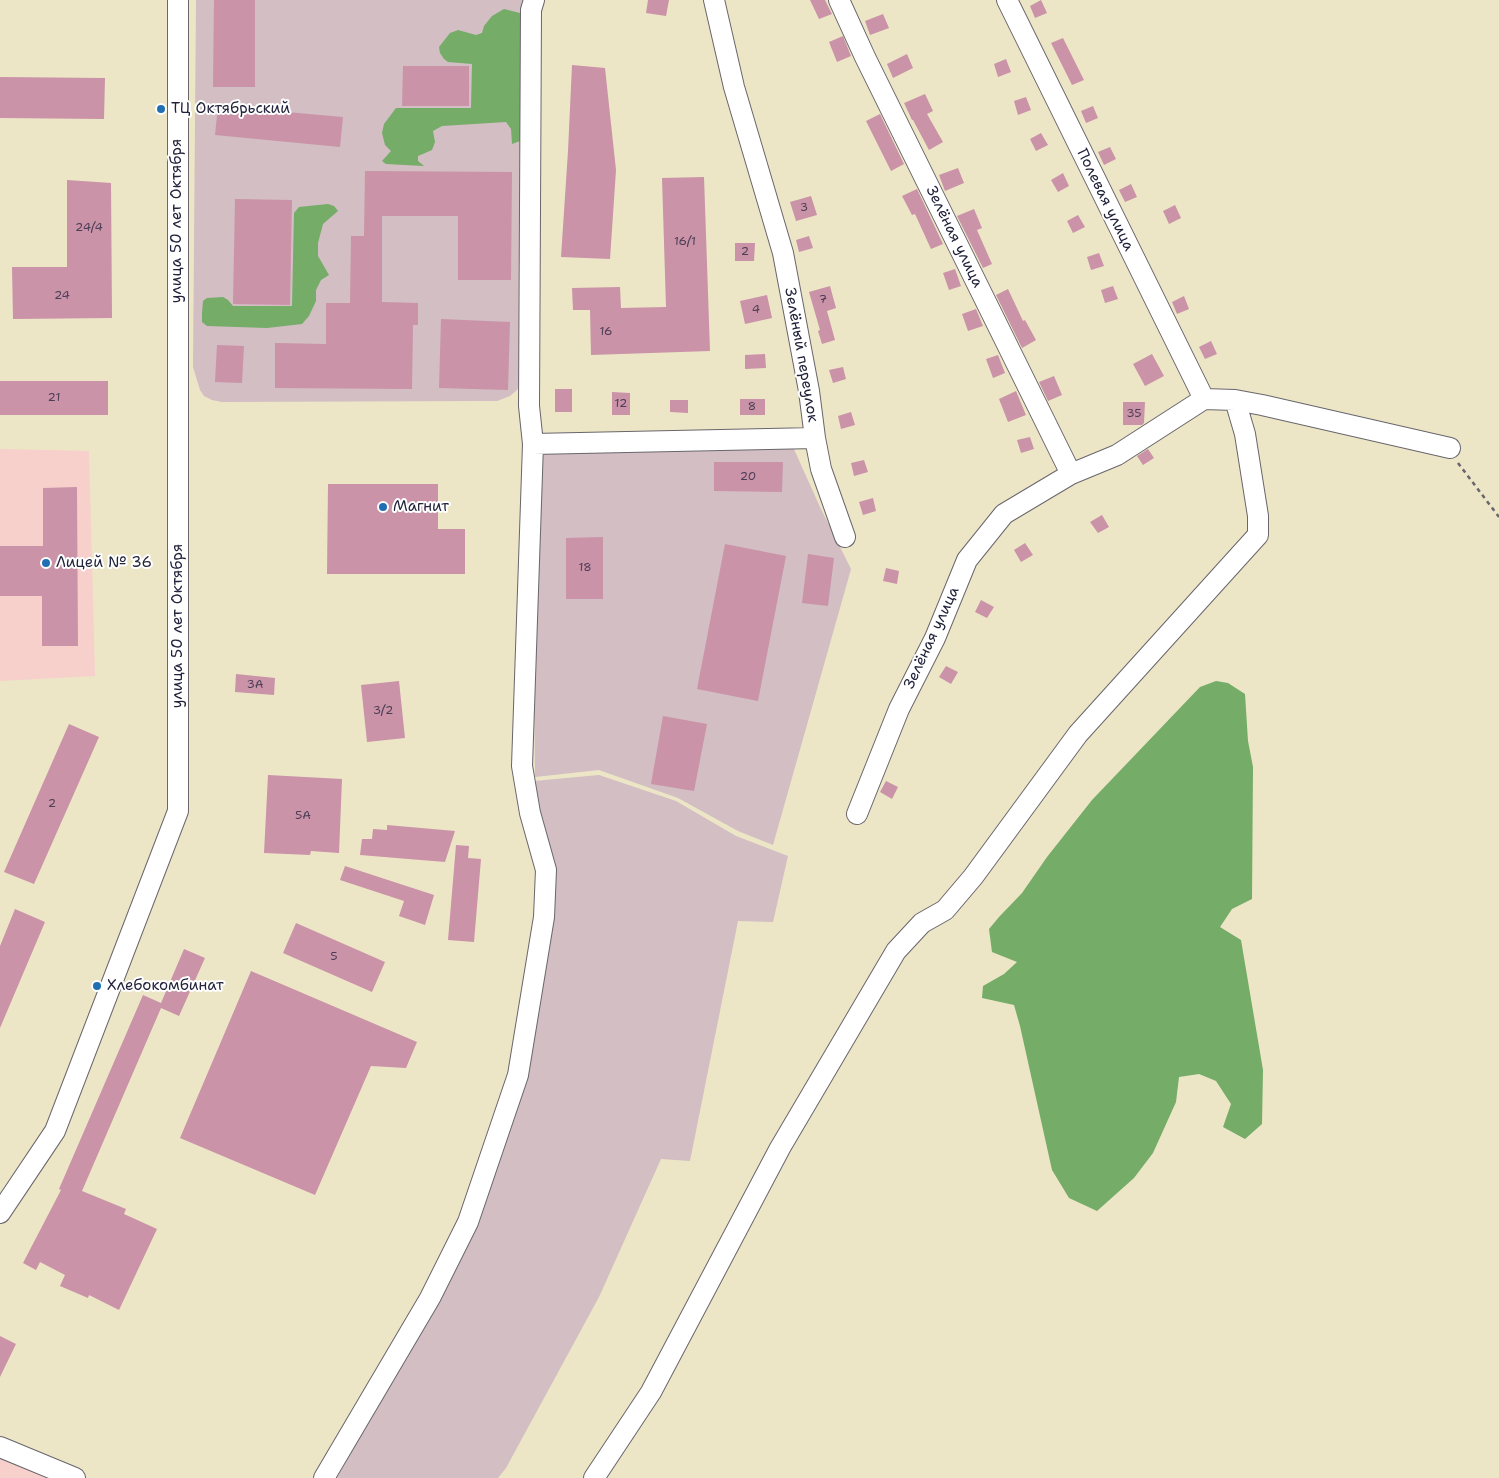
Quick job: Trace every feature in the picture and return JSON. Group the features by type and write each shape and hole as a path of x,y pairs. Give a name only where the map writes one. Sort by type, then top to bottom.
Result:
{"street":[{"name":"улица 50 лет Октября","path":"0,1213 55,1131 178,810 178,0"},
{"path":"324,1478 430,1298 468,1222 518,1075 544,917 546,870 530,813 522,766 533,444 529,406 531,10 534,0"},
{"name":"Зелёный переулок","path":"533,444 815,438 809,392 783,253 734,87 714,0"},
{"name":"Зелёная улица","path":"839,0 1071,474"},
{"name":"Полевая улица","path":"1007,0 1204,399"},
{"path":"1204,399 1235,400 1450,448"},
{"name":"Зелёная улица","path":"857,814 898,709 935,638 967,560 1004,514 1071,474 1117,455 1204,399"},
{"path":"594,1478 651,1392 780,1148 896,951 922,923 945,910 973,876 1078,734 1258,535 1258,516 1245,434 1235,400"},
{"path":"815,438 821,469 844,537"},
{"path":"0,1447 75,1478"}],"path":[{"path":"1450,448 1460,466 1499,517"}],"shaded area":[{"path":"196,0 529,0 521,381 517,390 510,396 497,401 222,402 204,396 200,390 193,367"},
{"path":"793,447 851,569 773,845 738,831 678,798 599,770 535,777 534,674 541,450"},
{"name":"Лицей № 36","path":"0,449 89,451 95,676 0,681"},
{"path":"599,775 676,801 736,836 788,856 773,922 738,921 690,1161 661,1159 599,1297 506,1468 498,1478 337,1478 449,1281 489,1192 553,884 534,781"},
{"path":"0,1455 56,1478 0,1478"}],"green space":[{"path":"504,9 520,13 523,18 520,141 512,144 511,129 506,122 442,126 433,131 435,142 432,150 418,156 418,161 424,166 386,164 382,161 391,151 385,145 382,133 384,124 396,108 471,108 472,64 448,62 440,53 439,47 450,33 458,30 476,35 482,33 484,26 492,16"},
{"path":"328,204 334,206 338,211 323,224 318,243 318,256 329,275 321,280 316,290 316,301 309,316 302,324 267,328 207,326 202,322 203,301 207,298 223,297 233,306 292,306 294,213 299,207"},
{"path":"1216,681 1228,683 1245,694 1248,741 1253,767 1252,899 1232,909 1220,927 1241,940 1263,1070 1262,1124 1245,1139 1223,1127 1231,1104 1216,1081 1199,1074 1179,1077 1176,1102 1153,1153 1134,1178 1097,1211 1069,1198 1052,1170 1014,1005 982,998 983,986 1004,974 1017,962 992,952 989,929 1022,893 1047,857 1092,800 1200,687"}],"building":[{"path":"214,0 255,0 255,87 213,87"},
{"path":"648,0 669,0 666,16 646,13"},
{"path":"810,0 825,0 832,14 819,19"},
{"path":"1041,0 1047,13 1035,18 1030,6"},
{"path":"883,14 889,28 870,35 865,21"},
{"path":"843,36 851,56 837,62 829,42"},
{"path":"1063,38 1084,80 1072,85 1051,43"},
{"path":"907,54 913,68 893,78 887,64"},
{"path":"1006,59 1011,72 998,77 994,64"},
{"path":"572,65 605,68 616,170 610,259 561,257"},
{"path":"403,66 469,66 469,106 402,106"},
{"path":"0,77 105,78 104,119 0,118"},
{"path":"925,94 933,111 927,114 943,142 929,150 904,103"},
{"path":"1026,97 1031,110 1018,115 1014,101"},
{"path":"218,106 343,117 340,147 215,135"},
{"path":"1093,106 1098,118 1086,123 1081,111"},
{"path":"880,114 904,164 891,171 866,121"},
{"path":"1041,133 1048,145 1036,151 1030,139"},
{"path":"1110,147 1116,159 1104,165 1098,152"},
{"path":"958,168 964,183 945,191 939,175"},
{"path":"365,171 512,172 511,280 458,280 458,216 382,216 382,302 418,303 418,325 413,325 412,389 275,388 275,343 326,344 326,303 350,303 351,236 364,236"},
{"path":"1063,173 1069,186 1058,192 1051,180"},
{"path":"704,177 710,351 591,355 590,310 573,310 572,288 620,287 621,308 666,307 662,178"},
{"path":"67,180 111,183 112,318 13,319 12,267 67,267"},
{"path":"1131,184 1137,197 1125,202 1119,190"},
{"path":"917,189 943,244 931,249 915,214 912,215 902,196"},
{"path":"811,196 817,215 796,221 790,202"},
{"path":"235,199 292,200 290,305 233,304"},
{"path":"1175,205 1181,218 1169,224 1163,211"},
{"path":"974,209 982,228 977,230 992,264 983,268 957,216"},
{"path":"1078,215 1085,227 1073,233 1067,221"},
{"path":"809,236 813,248 799,252 796,240"},
{"path":"735,243 755,243 754,261 735,261"},
{"path":"1099,253 1104,266 1091,270 1087,257"},
{"path":"955,269 961,286 949,290 943,273"},
{"path":"830,286 836,308 827,311 835,340 822,344 809,292"},
{"path":"1113,286 1118,299 1105,303 1101,290"},
{"path":"1008,289 1023,321 1025,320 1036,340 1022,348 996,295"},
{"path":"767,295 772,318 745,324 740,301"},
{"path":"1184,296 1189,309 1177,314 1172,302"},
{"path":"976,309 983,326 968,331 962,314"},
{"path":"441,319 510,322 508,390 439,388"},
{"path":"1211,341 1217,354 1205,359 1199,347"},
{"path":"217,345 244,346 242,383 215,382"},
{"path":"765,354 766,368 745,369 745,355"},
{"path":"1152,354 1164,376 1145,386 1133,364"},
{"path":"998,355 1005,373 993,378 986,359"},
{"path":"843,367 846,379 833,383 829,370"},
{"path":"1054,376 1062,395 1048,401 1039,382"},
{"path":"0,381 108,381 108,415 0,415"},
{"path":"555,389 572,389 572,412 555,412"},
{"path":"1016,391 1026,415 1008,422 999,399"},
{"path":"612,392 630,393 630,415 612,415"},
{"path":"740,399 765,399 765,415 740,415"},
{"path":"670,400 688,400 688,413 670,412"},
{"path":"1123,402 1145,402 1144,423 1142,425 1123,425"},
{"path":"851,412 855,425 841,429 838,416"},
{"path":"1030,437 1034,449 1021,453 1017,440"},
{"path":"1148,449 1154,458 1143,465 1137,456"},
{"path":"864,460 868,472 854,476 851,463"},
{"path":"714,462 783,462 782,492 714,491"},
{"name":"Магнит","path":"328,484 438,484 438,529 465,529 465,574 327,574"},
{"path":"77,487 78,646 42,646 42,596 0,596 0,546 43,546 43,488"},
{"path":"873,498 876,511 863,515 859,502"},
{"path":"1102,515 1109,527 1098,533 1090,522"},
{"path":"603,537 603,599 566,599 566,538"},
{"path":"1025,543 1033,555 1021,562 1014,550"},
{"path":"725,544 786,556 758,701 697,689"},
{"path":"808,554 834,558 828,606 802,603"},
{"path":"886,568 899,571 897,584 883,581"},
{"path":"981,600 994,607 987,618 975,612"},
{"path":"946,666 958,672 951,684 939,677"},
{"path":"236,674 275,678 274,695 235,692"},
{"path":"399,681 405,738 367,742 361,685"},
{"path":"663,716 707,724 694,791 651,784"},
{"path":"69,724 99,737 34,884 4,872"},
{"path":"268,775 342,779 339,853 311,851 310,855 264,853"},
{"path":"886,781 898,787 892,799 880,792"},
{"path":"387,825 455,831 445,862 360,855 362,839 372,839 373,829 387,830"},
{"path":"456,845 469,846 468,858 481,859 474,942 448,940"},
{"path":"345,866 434,895 425,925 399,916 404,901 340,880"},
{"path":"15,909 45,922 0,1028 0,946"},
{"path":"296,923 385,962 372,992 283,953"},
{"path":"184,949 205,958 179,1016 161,1008 82,1191 126,1209 124,1214 157,1229 119,1310 89,1295 88,1298 60,1286 65,1275 40,1262 36,1270 23,1263 61,1190 59,1189 143,995 161,1003"},
{"path":"251,971 417,1042 406,1068 371,1066 315,1195 180,1138"},
{"path":"0,1336 16,1344 0,1377"}],"place":[{"name":"ТЦ Октябрьский","path":"161,109"},
{"name":"Магнит","path":"383,507"},
{"name":"Лицей № 36","path":"46,563"},
{"name":"Хлебокомбинат","path":"97,986"}]}
